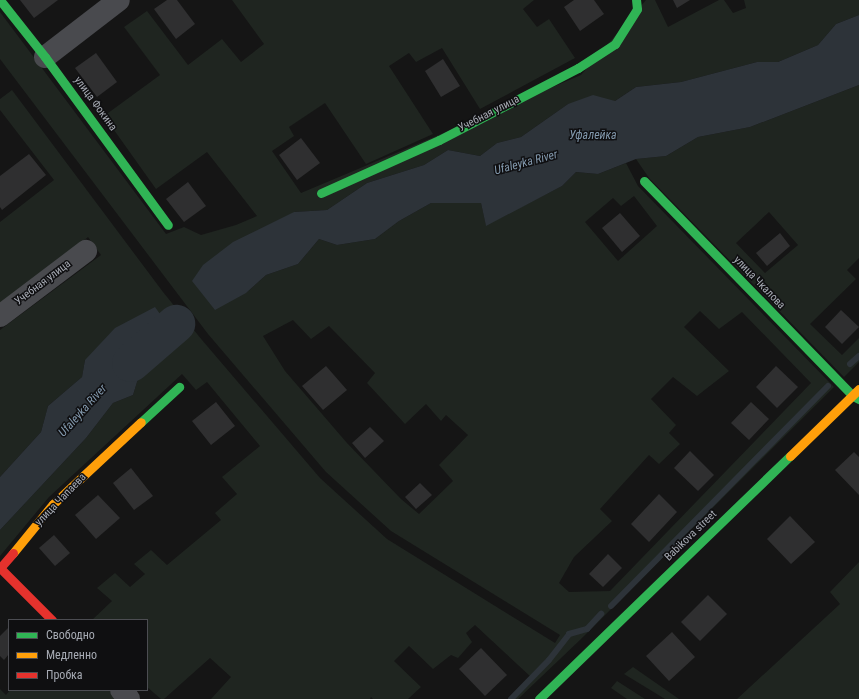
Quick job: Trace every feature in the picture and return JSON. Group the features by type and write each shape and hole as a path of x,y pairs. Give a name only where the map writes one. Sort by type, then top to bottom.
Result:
{"street":[{"name":"улица Фокина","path":"0,0 45,57 168,225"},
{"path":"45,57 119,0"},
{"name":"Учебная улица","path":"321,193 439,140 578,68 615,44 636,4"},
{"name":"улица Чкалова","path":"644,181 857,395"},
{"name":"Учебная улица","path":"0,316 86,251"},
{"name":"улица Чапаева","path":"51,619 0,568 53,504 179,387"},
{"name":"Babikova street","path":"539,699 857,395"},
{"path":"121,691 129,699"}],"shaded area":[{"path":"232,0 534,0 523,9 537,27 549,19 575,58 480,109 442,48 416,62 409,53 389,66 433,134 366,164 325,103 289,127 294,136 272,151 301,193 581,75 646,0 655,0 668,27 719,0 724,0 733,13 746,8 744,0 859,0 859,15 836,24 818,45 778,62 757,62 681,82 636,87 615,101 568,104 521,137 497,143 480,156 448,150 424,165 367,183 327,210 294,212 246,293 266,275 298,264 319,239 337,245 375,239 399,221 431,203 481,203 486,225 562,186 576,172 598,174 626,163 638,186 834,387 581,639 518,699 508,699 531,677 475,625 466,633 472,642 458,658 451,655 433,669 409,646 394,661 421,687 408,699 373,699 371,697 370,699 211,699 231,677 210,658 164,699 161,699 148,688 148,619 93,619 112,601 97,588 115,573 130,587 145,574 134,564 151,550 167,565 221,520 215,513 237,494 222,477 260,446 207,382 196,390 182,374 49,497 0,556 0,530 86,438 113,403 133,395 141,369 177,338 85,360 82,377 48,406 41,432 0,477 0,330 101,255 88,237 47,272 0,305 0,222 54,180 0,110 0,99 12,90 163,292 320,478 387,539 555,643 560,635 391,531 326,472 208,334 0,59 0,12 166,234 184,227 201,235 236,225 257,216 207,152 156,189 104,116 160,75 124,27 147,11 188,65 222,39 241,62 264,44","holes":["634,196 657,226 618,261 585,222 613,198 621,206","700,311 719,329 742,312 811,383 610,591 569,592 559,583 574,557 612,521 600,509 649,455 659,464 680,444 669,433 676,425 651,399 673,377 697,396 729,371 684,327","293,320 311,339 329,326 375,373 367,383 405,424 426,404 441,421 446,415 468,435 439,465 453,481 419,514 401,499 347,443 285,371 263,336"]},
{"path":"859,85 859,258 847,270 856,279 810,324 842,355 859,338 859,362 844,377 649,178 636,159 666,156 698,137 750,127","holes":["769,212 798,245 765,273 736,243"]},
{"path":"859,562 859,699 737,699 840,604 830,592"},
{"path":"633,667 679,699 665,699 624,674"},
{"path":"617,681 645,699 627,699 611,688"},
{"path":"0,689 6,695 9,691 110,691 117,699 0,699"}],"water":[{"name":"Уфалейка","path":"859,15 859,85 750,127 698,137 666,156 636,159 598,174 576,172 562,186 486,226 481,203 431,203 399,221 375,239 337,245 319,239 298,264 266,275 246,293 215,310 192,281 203,265 233,242 294,212 327,210 367,183 424,165 448,150 480,156 497,143 521,137 568,104 593,95 615,101 636,87 681,82 757,62 778,62 818,45 836,24"},
{"path":"155,307 177,338 141,369 133,395 113,403 86,438 0,530 0,477 41,432 48,406 82,377 85,360 115,328"}],"building":[{"path":"20,0 58,0 34,18"},
{"path":"167,0 177,0 195,24 176,39 154,9"},
{"path":"574,0 594,0 604,14 580,31 564,7"},
{"path":"673,0 690,0 677,8"},
{"path":"96,53 117,82 97,97 75,68"},
{"path":"443,59 460,86 441,97 425,71"},
{"path":"301,138 320,163 297,180 279,155"},
{"path":"29,154 46,175 2,210 0,207 0,176"},
{"path":"188,182 206,206 184,222 166,199"},
{"path":"620,213 640,236 622,252 602,228"},
{"path":"780,233 790,246 767,266 756,253"},
{"path":"841,310 859,327 842,344 825,327"},
{"path":"326,366 347,390 323,410 302,386"},
{"path":"776,366 798,387 777,408 756,387"},
{"path":"216,402 235,426 211,445 192,421"},
{"path":"751,402 769,419 749,440 731,423"},
{"path":"370,427 384,441 365,458 352,443"},
{"path":"690,451 714,475 698,491 674,468"},
{"path":"854,452 859,457 859,495 835,470"},
{"path":"131,468 153,496 134,510 113,483"},
{"path":"420,483 432,495 416,509 405,497"},
{"path":"659,494 677,512 649,542 631,524"},
{"path":"98,495 120,518 96,539 75,515"},
{"path":"790,516 815,542 791,564 767,539"},
{"path":"54,535 70,553 55,566 39,548"},
{"path":"608,554 622,568 603,587 589,574"},
{"path":"708,595 727,614 700,641 681,622"},
{"path":"8,628 8,655 4,660 0,656 0,636"},
{"path":"672,632 695,657 669,681 646,656"},
{"path":"481,648 507,675 485,696 459,669"}],"waterway":[{"name":"Ufaleyka River","path":"131,363 176,324"},
{"path":"850,364 859,356"},
{"path":"611,606 828,386"},
{"path":"511,699 549,660 569,634 587,629 601,614"}],"traffic: fast":[{"path":"0,0 45,57 168,225"},
{"path":"321,193 439,140 578,68 615,44 637,9 636,0"},
{"path":"644,181 853,396 859,399"},
{"path":"141,422 179,387"},
{"path":"539,699 790,456"}],"traffic: slow":[{"path":"790,456 859,389"},
{"path":"13,553 53,504 141,422"}],"traffic: jam":[{"path":"13,553 0,568 51,619"}]}
